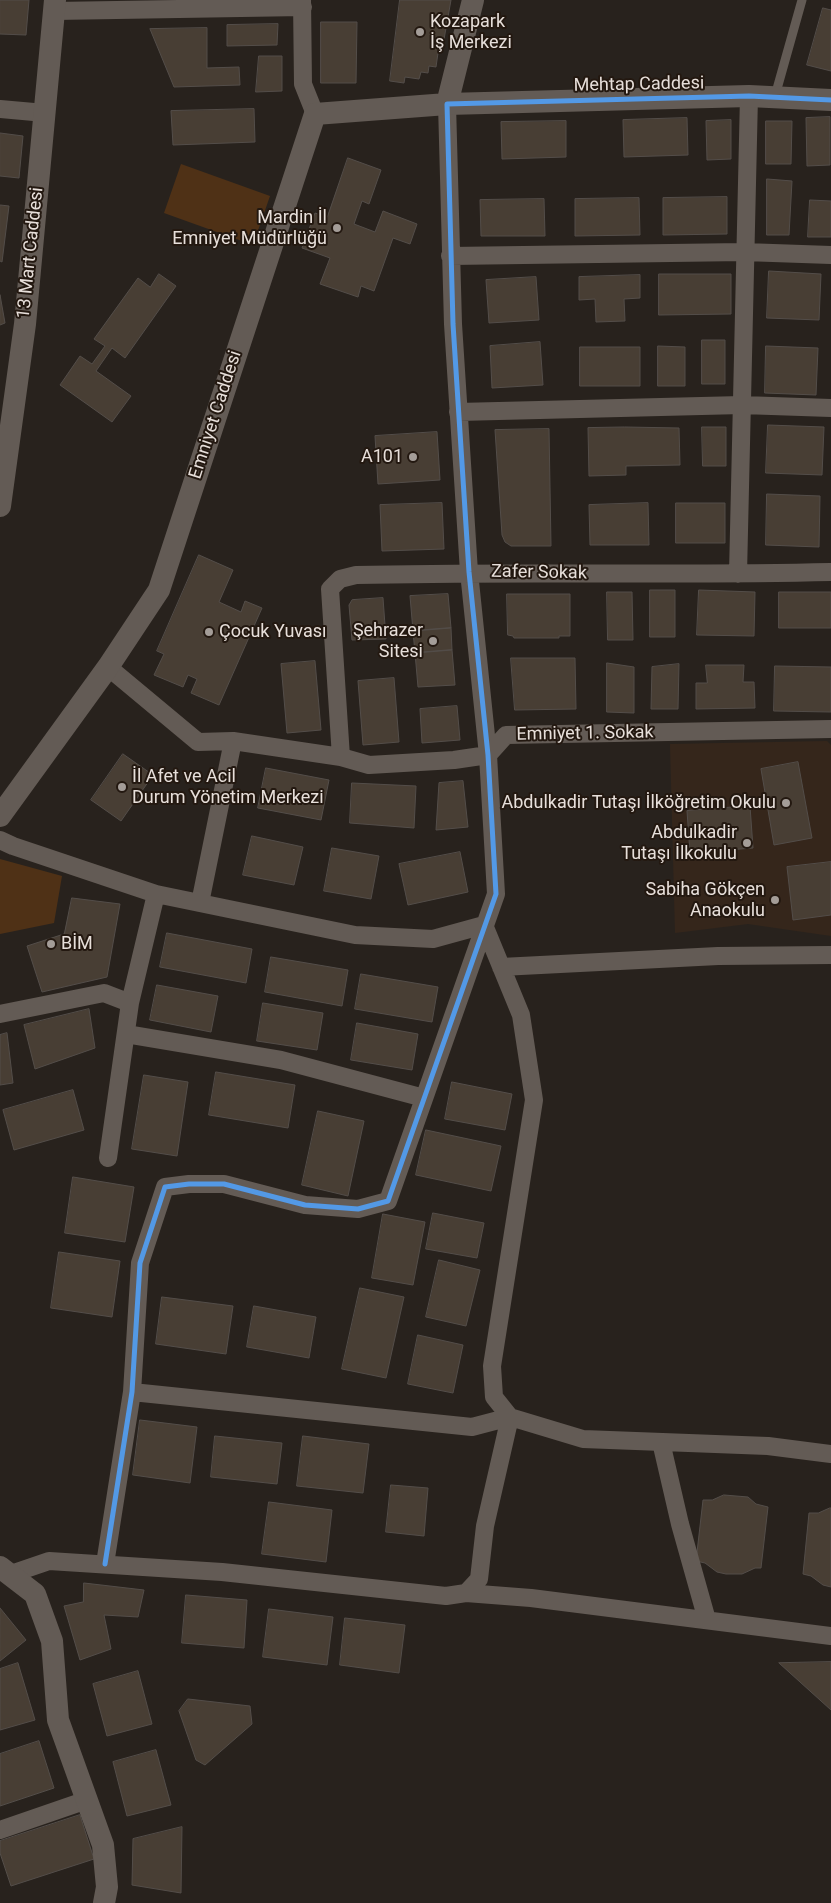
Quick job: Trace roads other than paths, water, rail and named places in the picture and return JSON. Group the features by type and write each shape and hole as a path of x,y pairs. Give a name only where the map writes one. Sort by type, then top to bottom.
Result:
{"street":[{"path":"105,1564 132,1392 140,1263 165,1187 189,1184 224,1184 305,1205 358,1209 388,1201 496,894 488,755 469,572 450,256 449,98 473,0"},
{"path":"55,5 302,4 303,84 315,114 449,98"},
{"name":"13 Mart Caddesi","path":"0,506 1,478 24,324 55,5"},
{"path":"738,574 749,96"},
{"name":"Mehtap Caddesi","path":"449,98 775,96 831,100"},
{"path":"0,109 45,113"},
{"name":"Emniyet Caddesi","path":"0,816 108,667 159,590 315,114"},
{"path":"450,256 744,252 831,254"},
{"path":"458,412 742,405 831,408"},
{"name":"Zafer Sokak","path":"341,757 330,589 340,579 356,575 469,572 738,574 831,572"},
{"path":"108,667 198,742 233,741 341,757 369,765 454,760 488,755"},
{"name":"Emniyet 1. Sokak","path":"488,755 506,736 831,729"},
{"path":"200,902 233,741"},
{"path":"0,840 156,894 355,935 433,939 484,925"},
{"path":"108,1158 130,1003 156,894"},
{"path":"484,925 521,1015 534,1100 492,1366 494,1397 510,1417"},
{"path":"501,967 718,956 831,955"},
{"path":"0,1014 104,993 130,1003"},
{"path":"126,1034 281,1060 424,1098"},
{"path":"132,1392 472,1427 510,1417 583,1439 768,1446 831,1454"},
{"path":"466,1593 479,1579 485,1526 510,1417"},
{"path":"661,1442 680,1524 707,1620"},
{"path":"6,1570 49,1561 222,1572 446,1596 466,1593 531,1598 831,1636"},
{"path":"6,1570 35,1594 52,1642 58,1720 103,1845 107,1887 104,1903"},
{"path":"0,1830 87,1800"}],"lane":[{"path":"775,96 802,0"}],"place":[{"name":"Kozapark İş Merkezi","path":"420,32"},
{"name":"Mardin İl Emniyet Müdürlüğü","path":"337,228"},
{"name":"A101","path":"413,457"},
{"name":"Çocuk Yuvası","path":"209,632"},
{"name":"Şehrazer Sitesi","path":"433,641"},
{"name":"İl Afet ve Acil Durum Yönetim Merkezi","path":"122,787"},
{"name":"Abdulkadir Tutaşı İlköğretim Okulu","path":"786,803"},
{"name":"Abdulkadir Tutaşı İlkokulu","path":"747,843"},
{"name":"Sabiha Gökçen Anaokulu","path":"775,900"},
{"name":"BİM","path":"51,944"}]}
